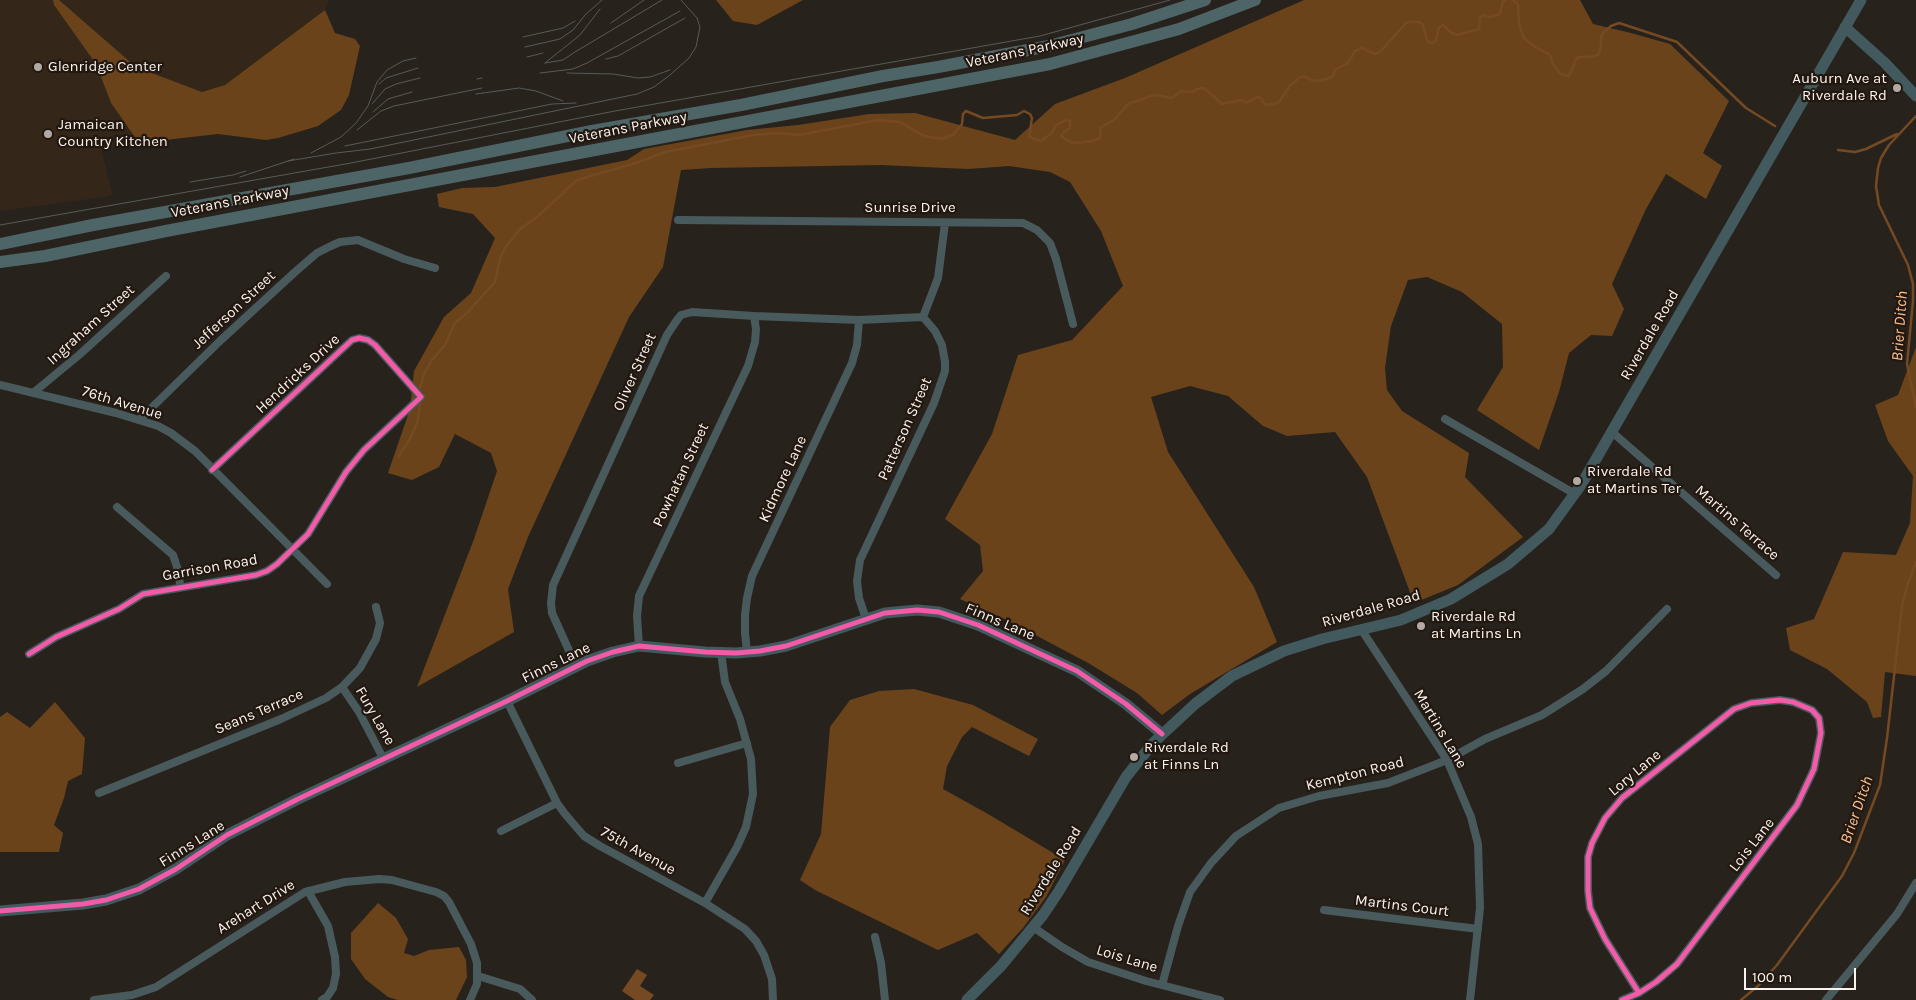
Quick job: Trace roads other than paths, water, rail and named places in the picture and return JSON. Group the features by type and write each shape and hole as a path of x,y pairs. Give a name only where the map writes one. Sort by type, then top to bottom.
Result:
{"main road":[{"name":"Veterans Parkway","path":"0,244 1049,46 1132,24 1205,0"},
{"name":"Veterans Parkway","path":"0,262 45,256 175,229 1050,64 1179,28 1255,0"},
{"name":"Riverdale Road","path":"967,1000 1001,966 1059,891 1126,777 1162,734 1220,684 1245,669 1300,646 1416,615 1467,591 1492,576 1537,541 1553,524 1575,494 1612,432 1861,0"},
{"path":"1845,27 1885,63 1916,96"},
{"name":"Finns Lane","path":"0,911 83,904 106,900 138,889 176,869 227,835 273,811 600,655 640,646 747,652 786,646 866,618 895,612 917,610 950,614 968,620 1077,671 1112,694 1162,734"}],"street":[{"name":"Sunrise Drive","path":"678,220 1018,222 1037,230 1046,238 1052,248 1073,324"},
{"path":"923,317 938,278 945,223"},
{"name":"Jefferson Street","path":"139,420 221,340 317,253 340,242 358,240 404,259 435,268"},
{"name":"Ingraham Street","path":"32,393 79,356 166,276"},
{"name":"Oliver Street","path":"576,666 552,612 553,585 667,335 676,320 686,313 859,320 923,317"},
{"name":"Powhatan Street","path":"640,646 637,616 639,596 748,366 755,342 754,316"},
{"name":"Patterson Street","path":"866,618 859,598 857,581 860,560 934,403 945,371 942,345 936,331 923,317"},
{"name":"Kidmore Lane","path":"747,652 745,615 752,576 852,363 859,320"},
{"name":"Hendricks Drive","path":"212,470 352,340 359,338 368,340 375,345 422,397"},
{"name":"76th Avenue","path":"0,385 139,420 171,433 195,451 291,550 327,584"},
{"name":"Garrison Road","path":"29,654 56,637 119,609 142,594 267,571 277,564 308,534 354,462 422,397"},
{"path":"1445,420 1575,494"},
{"name":"Martins Terrace","path":"1612,432 1776,575"},
{"path":"118,506 173,555 179,573 180,586"},
{"name":"Seans Terrace","path":"99,793 281,719 326,698 342,687 360,668 376,639 380,623 376,608"},
{"name":"Kempton Road","path":"1162,985 1178,926 1190,892 1222,849 1236,836 1279,808 1319,796 1388,783 1447,760 1485,739 1542,715 1606,672 1667,609"},
{"name":"Martins Lane","path":"1361,629 1447,760 1465,801 1478,844 1480,908 1470,1000"},
{"path":"705,903 736,847 750,815 754,783 747,743 725,682 721,652"},
{"name":"Fury Lane","path":"342,687 359,712 383,758"},
{"name":"75th Avenue","path":"507,701 557,804 584,836 705,903 737,923 756,941 764,954 770,971 773,1000"},
{"name":"Lory Lane","path":"1639,992 1605,939 1590,908 1587,878 1588,857 1592,843 1605,818 1617,802 1722,717 1739,707 1770,701"},
{"name":"Lois Lane","path":"1622,1000 1639,992 1672,970 1685,955 1787,820 1809,783 1814,769 1821,733 1819,718 1812,710 1801,704 1787,701 1770,701"},
{"path":"678,763 747,743"},
{"path":"501,831 557,804"},
{"name":"Arehart Drive","path":"94,1000 132,995 156,987 308,891 344,882 380,879 392,880 440,894 446,898 454,909 476,956 478,976"},
{"path":"1826,1000 1897,914 1916,882"},
{"path":"308,891 328,926 335,957 336,974 333,988 330,994 322,1000"},
{"name":"Martins Court","path":"1324,910 1478,929"},
{"name":"Lois Lane","path":"1033,927 1062,948 1088,962 1111,971 1220,1000"},
{"path":"875,937 882,963 884,1000"},
{"path":"470,1000 478,976 520,989 532,1000"}],"waterway":[{"path":"420,388 424,374 432,360 445,345 455,323 468,312 495,282 500,259 505,248 520,229 537,217 577,180 636,163 665,152 753,135 776,133 799,135 878,120 900,122 924,136 942,139 954,134 962,124 963,114 966,111 983,118 1017,115 1024,111 1030,114 1032,118 1029,137 1041,141 1052,133 1056,125 1066,120 1070,121 1070,128 1061,136 1070,142 1093,141 1100,138 1101,127 1114,120 1128,104 1154,95 1172,98 1181,91 1193,92 1204,88 1222,104 1242,100 1246,103 1257,97 1261,98 1265,105 1274,104 1279,102 1290,86 1303,76 1320,81 1332,77 1336,69 1348,63 1355,51 1362,48 1375,54 1380,52 1407,22 1419,22 1423,25 1427,40 1430,43 1436,40 1439,27 1443,25 1457,35 1479,29 1480,17 1500,14 1503,2 1506,0"},
{"path":"1513,0 1518,4 1519,24 1524,38 1535,47 1550,55 1553,64 1560,74 1568,76 1576,59 1579,57 1598,55 1603,33 1611,26 1619,23 1677,42 1746,108 1775,126"},
{"name":"Brier Ditch","path":"1916,116 1889,145 1881,158 1876,186 1879,205 1908,265 1913,284 1907,364 1916,407"},
{"path":"1838,150 1855,152 1866,149 1897,134"},
{"path":"399,456 410,439 418,420 420,404"},
{"name":"Brier Ditch","path":"1741,1000 1758,986 1777,965 1842,876 1854,853 1880,785 1902,606 1916,562"}],"tram line":[{"path":"525,47 560,39 573,30 586,14 602,0"},
{"path":"611,23 644,0"},
{"path":"545,63 563,60 662,0"},
{"path":"288,161 370,149 637,94 654,87 670,75 689,58 696,47 700,27 697,18 681,0"},
{"path":"0,225 351,163 615,111 1040,36 1170,0"},
{"path":"545,63 580,35 600,9"},
{"path":"540,73 573,69 587,63 680,11"},
{"path":"606,59 618,56 685,18"},
{"path":"523,37 563,28 575,21"},
{"path":"527,57 543,53"},
{"path":"311,153 341,137 356,123 368,106 377,82 387,70 403,61 416,58"},
{"path":"379,84 386,78 418,68"},
{"path":"567,73 613,74 638,78 650,77 670,70"},
{"path":"372,104 385,89 420,78"},
{"path":"477,79 482,78"},
{"path":"357,130 381,111 394,106 482,88"},
{"path":"476,94 519,88 536,91 563,101"},
{"path":"373,112 388,99 412,92"},
{"path":"345,146 552,104 576,103"},
{"path":"240,177 294,159"},
{"path":"190,182 246,171"}],"place":[{"name":"Glenridge Center","path":"38,67"},
{"name":"Auburn Ave at Riverdale Rd","path":"1897,88"},
{"name":"Jamaican Country Kitchen","path":"48,134"},
{"name":"Riverdale Rd at Martins Ter","path":"1577,481"},
{"name":"Riverdale Rd at Martins Ln","path":"1421,626"},
{"name":"Riverdale Rd at Finns Ln","path":"1134,757"}]}
